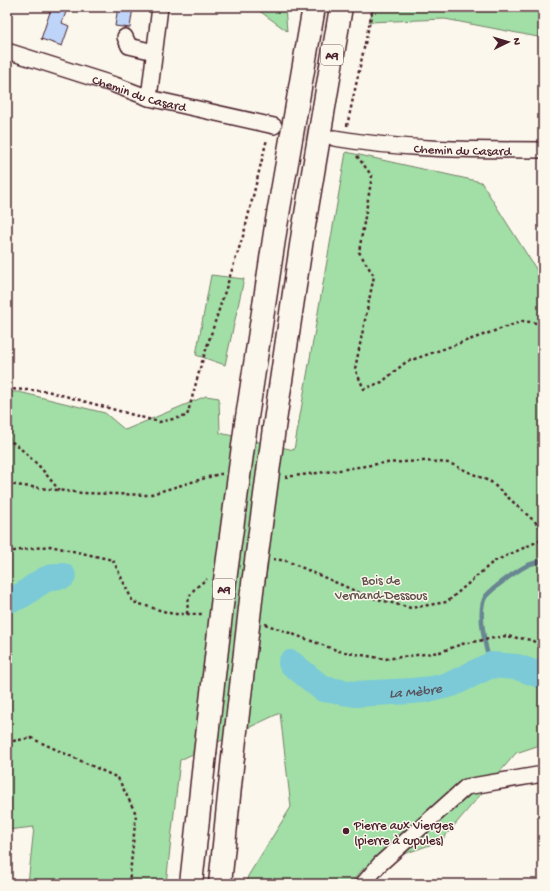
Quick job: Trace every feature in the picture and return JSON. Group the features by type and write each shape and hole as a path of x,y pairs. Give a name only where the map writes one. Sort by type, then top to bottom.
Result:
{"highway":[{"name":"A9","path":"191,884 225,580 246,424 276,226 314,7"},
{"name":"A9","path":"220,884 252,591 274,428 304,224 341,7"}],"street":[{"path":"149,98 160,7"},
{"path":"125,37 129,46 154,52"},
{"name":"Chemin du Casard","path":"7,51 115,85 149,98 272,126"},
{"name":"Chemin du Casard","path":"339,139 427,148 543,150"},
{"path":"363,884 380,864 466,788 543,774"}],"path":[{"path":"373,7 339,139 372,176 359,252 374,276 355,369 364,389 382,382 406,362 523,321 543,324"},
{"path":"7,389 47,391 158,422 187,416 201,365 244,233 272,126"},
{"path":"7,438 40,467 59,490"},
{"path":"272,559 287,561 369,596 412,608 447,602 493,562 543,539"},
{"path":"7,552 50,546 113,560 133,602 173,614 210,614"},
{"path":"187,614 192,590 209,577"},
{"path":"263,623 339,651 385,659 440,652 462,644 505,636 532,640 543,649"},
{"path":"7,742 31,738 118,778 136,814 129,884"}],"green space":[{"path":"254,7 285,7 287,31"},
{"path":"374,7 543,7 543,38 445,19 369,22"},
{"name":"Bois de Vernand-Dessous","path":"346,152 481,182 543,280 543,744 516,753 441,841 364,868 350,884 246,884 248,876 291,807 280,713 180,760 166,884 28,884 34,827 7,830 7,392 19,392 105,413 125,430 206,396 219,398 220,433 294,450"},
{"path":"211,275 244,279 225,365 196,355"}],"building":[{"path":"49,7 65,7 66,12 62,23 69,26 62,46 41,39 50,12"},
{"path":"118,7 133,7 130,28 115,26"}],"waterway":[{"path":"491,665 483,630 483,602 486,596 499,584 528,565 543,560"},
{"name":"La Mèbre","path":"7,600 22,595 46,579 63,576"},
{"name":"La Mèbre","path":"291,663 323,689 355,694 432,689 452,684 491,665 517,667 543,676"}],"tunnel":[{"path":"283,128 328,137"}],"place":[{"name":"Pierre aux Vierges (pierre à cupules)","path":"346,831"}]}
